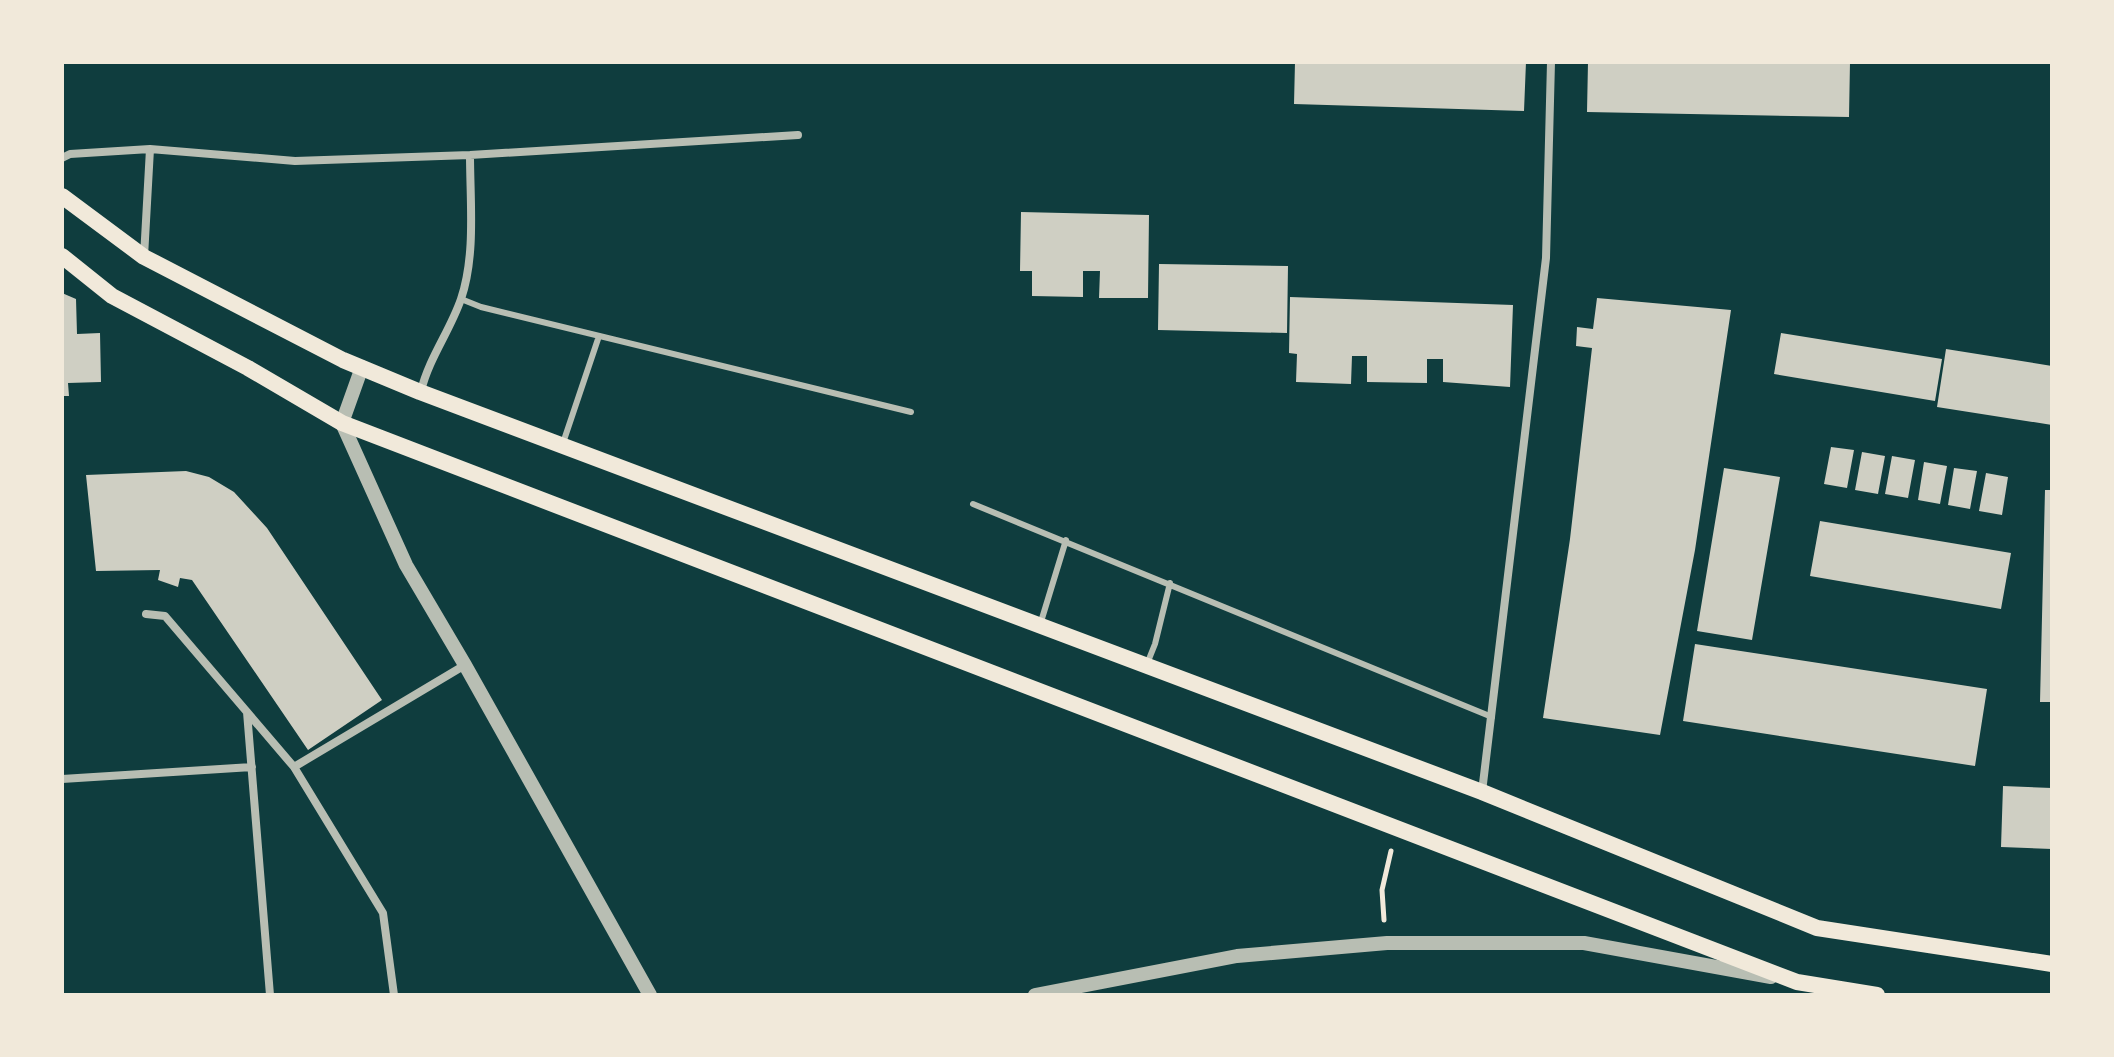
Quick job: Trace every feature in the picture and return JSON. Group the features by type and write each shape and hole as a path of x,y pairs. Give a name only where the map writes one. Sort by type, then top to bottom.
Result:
{"main road":[{"path":"62,196 144,257 362,367 420,392 1482,792 1817,928 2052,964"},
{"path":"62,256 112,296 248,368 342,423 1797,982 1877,995"}],"street":[{"path":"1482,792 1546,258 1551,62"},
{"path":"62,158 70,154 150,149 295,161 470,155 798,135"},
{"path":"144,257 150,149"},
{"path":"420,392 426,370 461,299 470,247 470,155"},
{"path":"362,367 342,423 406,565 650,995"},
{"path":"146,614 165,616 294,767 383,913 394,995"},
{"path":"294,767 465,665"},
{"path":"247,711 270,995"},
{"path":"62,779 252,767"},
{"path":"1035,995 1237,956 1326,946 1457,942 1584,943 1797,982"}],"lane":[{"path":"461,299 481,307 911,412"},
{"path":"562,445 599,336"},
{"path":"973,504 1492,717"},
{"path":"1039,626 1066,540"},
{"path":"1146,666 1155,644 1170,583"}],"path":[{"path":"1384,927 1382,890 1391,850"}],"building":[{"path":"1295,62 1526,62 1524,111 1294,104"},
{"path":"1588,62 1850,62 1849,117 1587,112"},
{"path":"1021,212 1149,215 1148,298 1099,298 1100,271 1083,271 1083,297 1032,296 1032,271 1020,271"},
{"path":"1159,264 1288,266 1287,333 1158,330"},
{"path":"62,293 76,299 77,334 100,333 101,382 68,383 69,396 62,396"},
{"path":"1290,297 1513,305 1510,387 1443,382 1443,359 1427,359 1427,383 1367,382 1367,356 1352,356 1351,384 1296,382 1297,354 1289,353"},
{"path":"1597,298 1731,310 1695,550 1660,735 1543,718 1570,539 1592,348 1576,346 1577,327 1593,329"},
{"path":"1781,333 1942,359 1935,401 1774,374"},
{"path":"1946,349 2052,366 2052,425 1937,407"},
{"path":"1831,447 1854,450 1847,488 1824,484"},
{"path":"1862,452 1885,456 1878,494 1855,490"},
{"path":"1892,456 1915,460 1908,498 1885,494"},
{"path":"1924,462 1947,466 1940,504 1918,500"},
{"path":"1724,468 1780,477 1752,640 1697,631"},
{"path":"1954,468 1977,471 1970,509 1948,505"},
{"path":"186,471 209,477 234,492 267,528 382,700 308,750 192,580 180,578 178,587 158,580 160,570 96,571 86,475"},
{"path":"1986,473 2008,477 2002,515 1979,511"},
{"path":"2045,490 2052,490 2052,702 2040,702"},
{"path":"1820,521 2011,553 2001,609 1810,576"},
{"path":"1695,644 1987,689 1975,766 1683,721"},
{"path":"2003,786 2052,788 2052,849 2001,847"}]}
